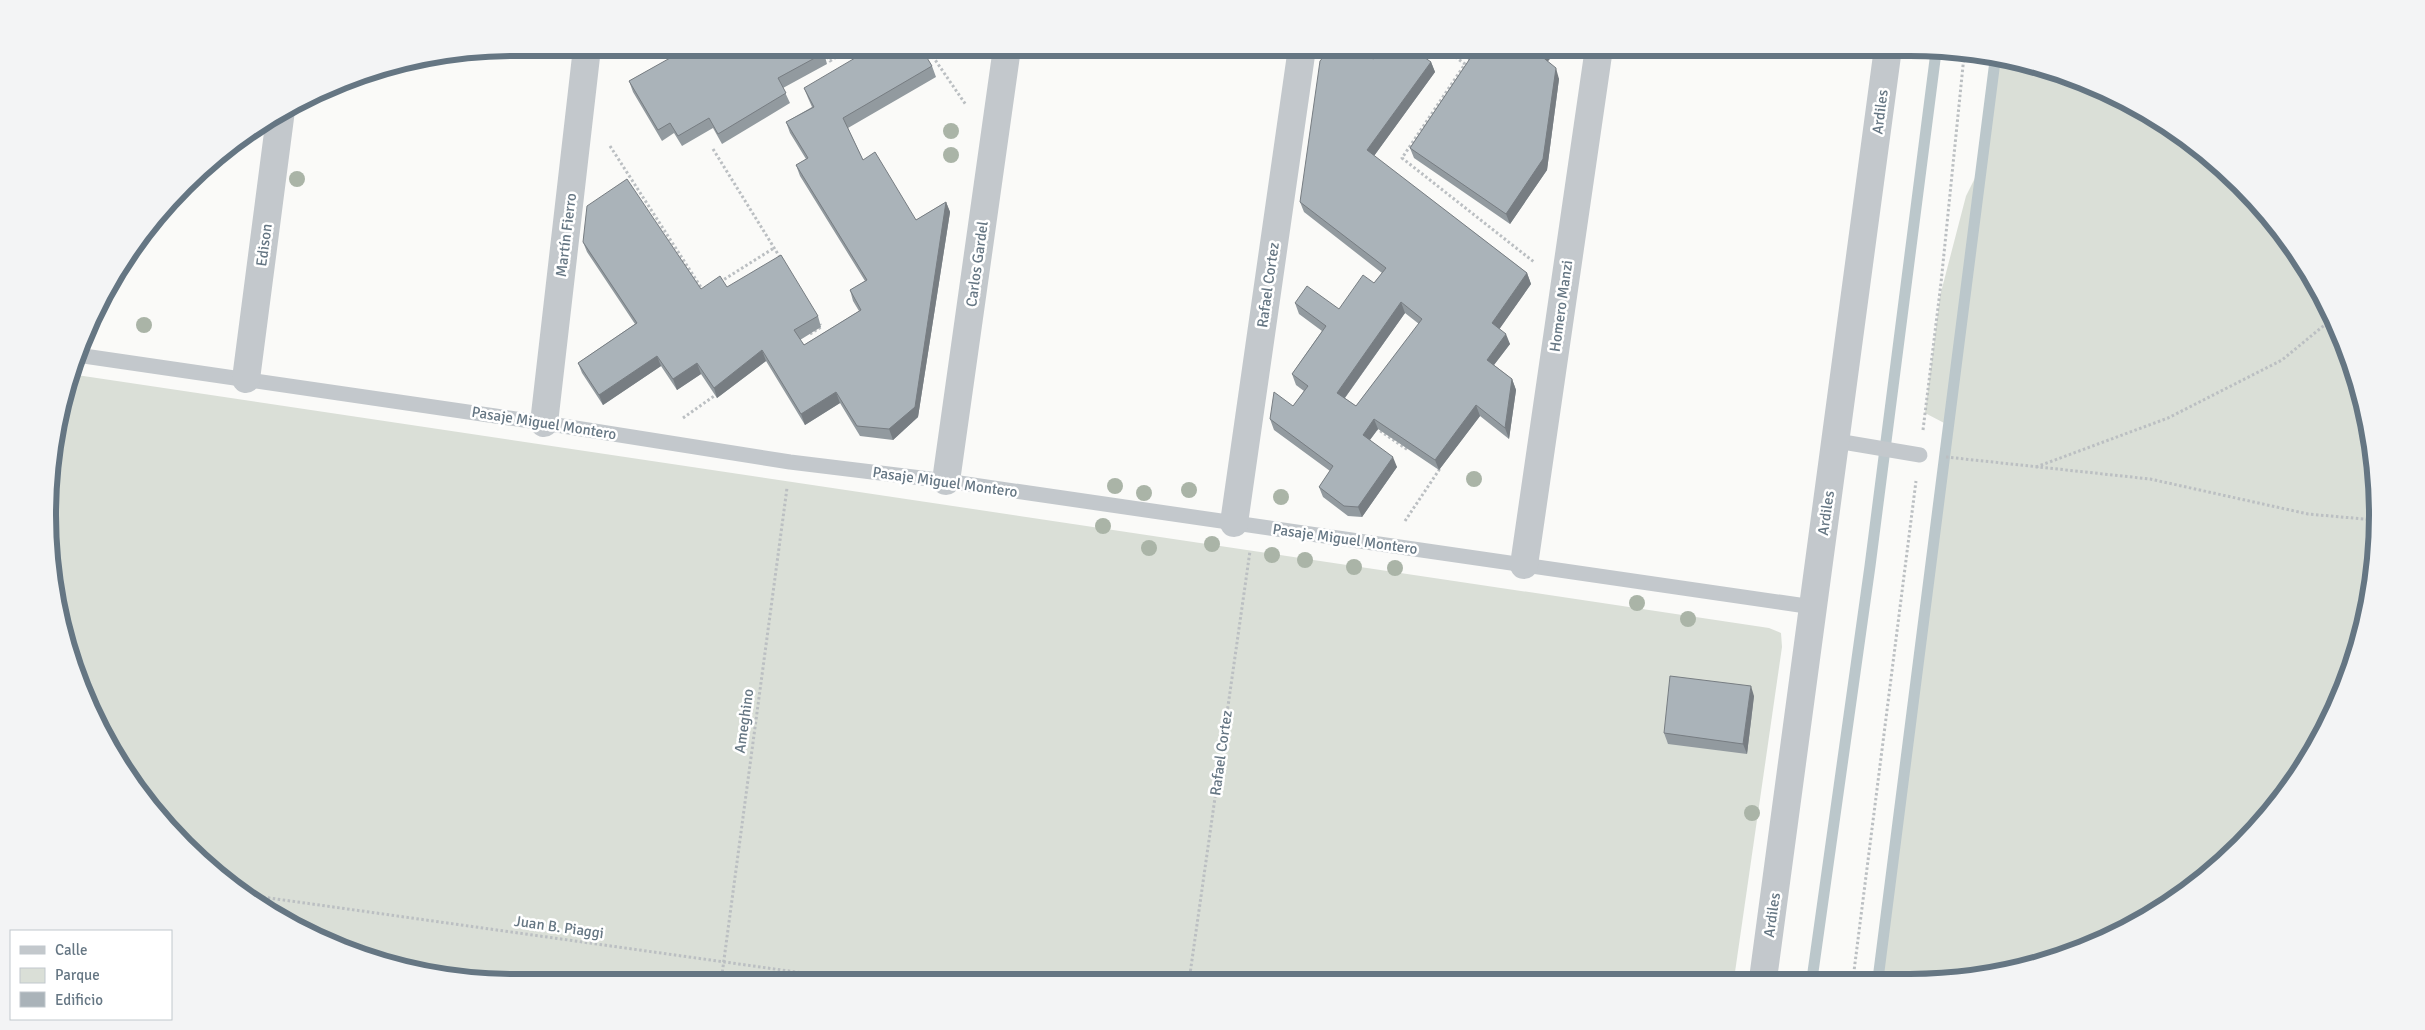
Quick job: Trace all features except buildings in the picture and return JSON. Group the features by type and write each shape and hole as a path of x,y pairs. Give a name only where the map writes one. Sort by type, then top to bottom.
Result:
{"street":[{"name":"Martín Fierro","path":"544,423 586,56"},
{"name":"Carlos Gardel","path":"946,481 1007,56"},
{"name":"Rafael Cortez","path":"1243,525 1301,56"},
{"name":"Homero Manzi","path":"1524,565 1598,56"},
{"name":"Ardiles","path":"1764,974 1837,441 1887,56"},
{"name":"Edison","path":"246,379 280,121"}],"lane":[{"name":"Pasaje Miguel Montero","path":"85,356 544,423 790,462 946,481 1813,607"},
{"path":"1837,441 1920,454"}],"path":[{"path":"827,56 830,61 838,56"},
{"path":"933,56 970,110"},
{"path":"1454,56 1465,64 1402,158 1534,262"},
{"path":"1854,974 1941,283 1954,138 1964,59"},
{"path":"607,141 704,292 774,248"},
{"path":"713,149 784,265"},
{"path":"806,336 821,327 817,319"},
{"path":"2036,467 2176,414 2282,360 2326,323"},
{"path":"681,420 719,393"},
{"path":"1372,425 1416,455"},
{"path":"1920,454 2150,479 2308,514 2369,519"},
{"name":"Ameghino","path":"722,974 790,462"},
{"path":"1404,521 1438,470 1431,465"},
{"name":"Rafael Cortez","path":"1190,974 1243,525"},
{"name":"Juan B. Piaggi","path":"263,898 810,974"}],"green space":[{"path":"1995,64 2029,72 2086,91 2139,118 2189,151 2212,170 2255,213 2291,260 2321,312 2334,339 2353,396 2365,455 2368,485 2368,545 2365,575 2353,634 2344,662 2334,691 2307,744 2274,794 2255,817 2212,860 2189,879 2165,896 2113,926 2086,939 2029,958 1970,970 1940,973 1879,974 1948,425 1925,413 1940,296 1966,196 1980,168"},
{"path":"79,375 1769,628 1781,633 1782,647 1735,974 515,974 455,970 396,958 368,949 339,939 286,912 236,879 213,860 170,817 151,794 134,770 104,718 91,691 72,634 60,575 57,545 57,485 60,455 72,396"}],"waterway":[{"path":"1813,974 1870,566 1935,57"},
{"path":"1879,974 1995,64"}]}
